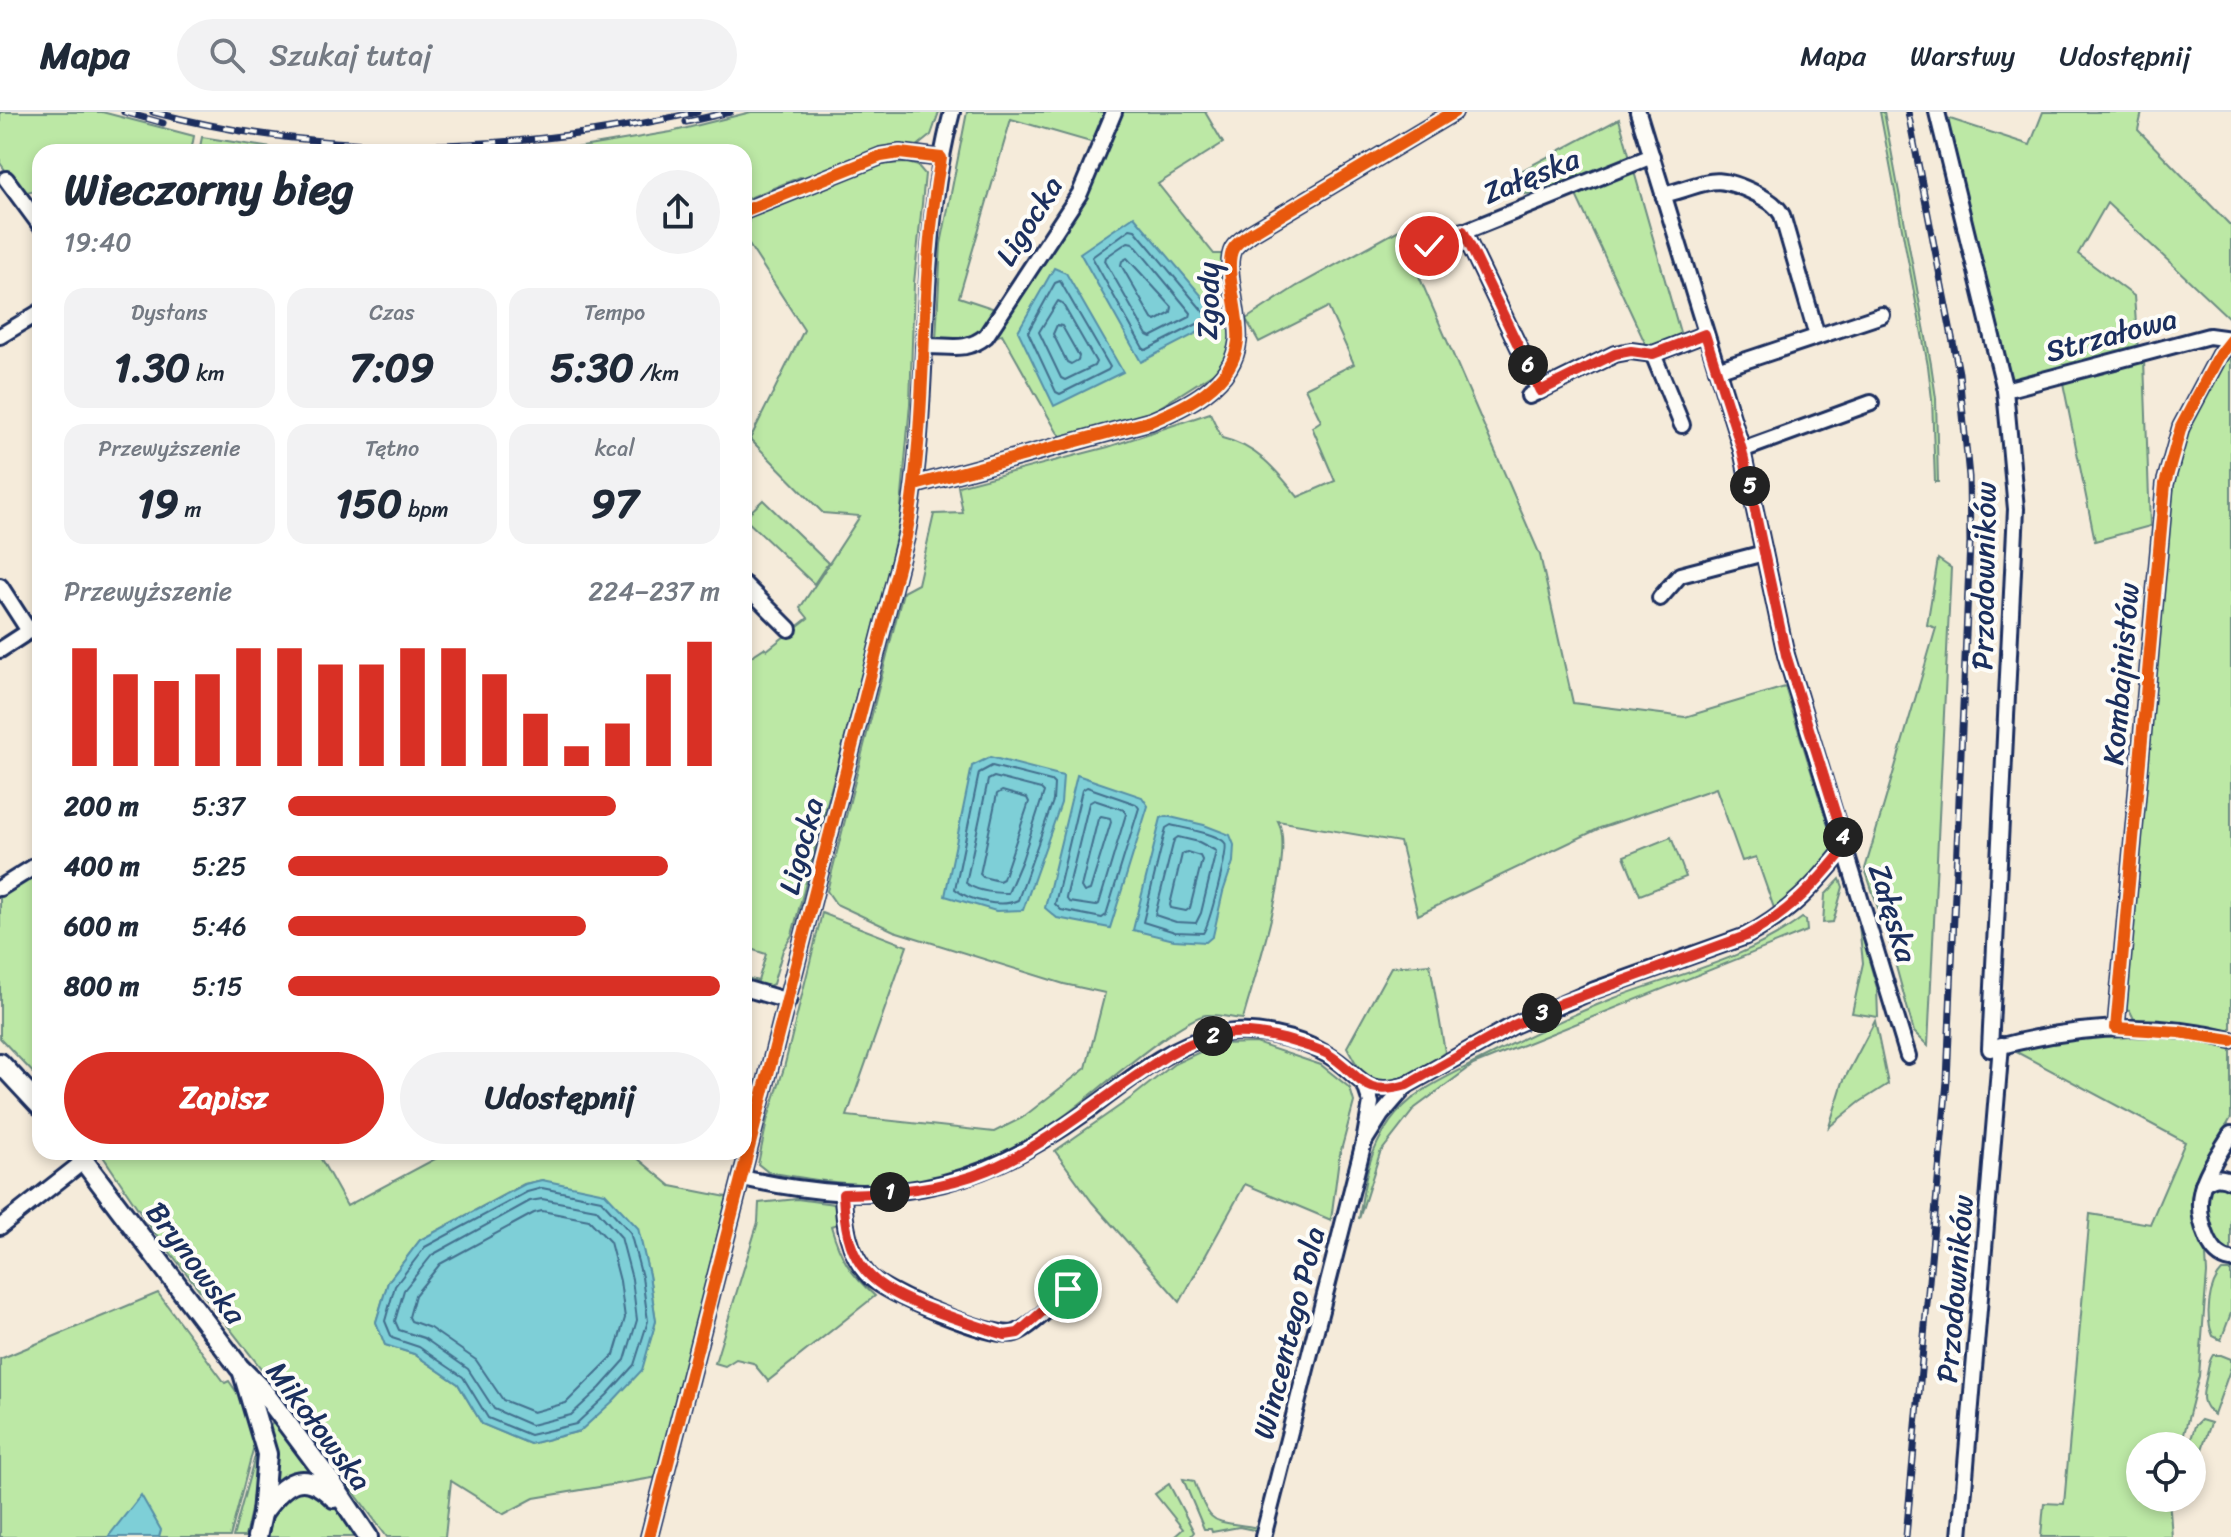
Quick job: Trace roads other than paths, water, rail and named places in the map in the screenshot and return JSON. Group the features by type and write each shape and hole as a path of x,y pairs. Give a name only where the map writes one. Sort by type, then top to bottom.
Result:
{"main road":[{"path":"0,1063 32,1097"},
{"name":"Brynowska","path":"83,1160 242,1370"},
{"name":"Mikołowska","path":"242,1370 267,1454 257,1537"},
{"name":"Mikołowska","path":"242,1370 262,1390 368,1537"},
{"path":"262,1514 282,1488 302,1480 322,1486 353,1517"}],"street":[{"name":"Ligocka","path":"752,1140 906,537 915,485 922,410 927,260 941,158 952,112"},
{"name":"Ligocka","path":"924,346 965,348 974,346 986,336 1080,193 1114,112"},
{"name":"Zgody","path":"915,485 1151,421 1181,409 1204,394 1230,365 1238,342 1230,267 1231,254 1240,241 1454,112"},
{"name":"Załęska","path":"1638,112 1742,450 1786,655 1908,1056"},
{"name":"Przodowników","path":"1937,112 2005,390 2016,509 1995,1047 1960,1537"},
{"path":"752,208 881,156 900,153 941,158"},
{"name":"Załęska","path":"1429,246 1652,156"},
{"path":"6,179 32,214"},
{"path":"1663,195 1726,180 1777,207 1782,215 1817,336"},
{"path":"1463,231 1534,394 1615,354 1631,351 1653,354 1705,334"},
{"path":"1717,370 1882,315"},
{"path":"0,336 32,317"},
{"name":"Strzałowa","path":"2005,390 2209,336 2231,339"},
{"name":"Kombajnistów","path":"2116,1028 2165,484 2181,427 2231,339"},
{"path":"1653,354 1682,425"},
{"path":"1742,450 1871,403"},
{"path":"1660,598 1680,575 1764,553"},
{"path":"0,586 32,625"},
{"path":"752,592 789,629"},
{"path":"0,650 32,628"},
{"name":"Wincentego Pola","path":"1364,1142 1381,1115 1407,1085 1514,1025 1562,1003 1746,936 1768,925 1806,894 1846,847"},
{"path":"0,888 32,868"},
{"path":"752,990 788,1001"},
{"path":"1995,1047 2085,1029 2116,1028 2179,1032 2231,1040"},
{"path":"742,1178 843,1194 904,1191 951,1182 987,1170 1037,1145 1171,1053 1218,1034 1260,1034 1317,1049 1335,1059 1365,1085 1389,1091 1407,1085"},
{"name":"Wincentego Pola","path":"1263,1537 1364,1142 1371,1103 1365,1085"},
{"path":"2231,1140 2200,1186 2199,1207 2203,1226 2217,1253 2231,1260"},
{"path":"0,1227 78,1160"},
{"name":"Ligocka","path":"649,1537 747,1160"},
{"path":"2200,1186 2211,1178 2231,1181"},
{"path":"843,1194 844,1219 851,1248 870,1278 885,1290 958,1320 1005,1335 1018,1333 1075,1280"}],"water":[{"path":"1134,216 1222,320 1141,362 1080,253"},
{"path":"1054,268 1066,273 1123,372 1054,406 1018,331"},
{"path":"990,757 1063,776 1061,803 1023,910 996,911 945,896 972,766"},
{"path":"1077,775 1142,797 1148,806 1110,928 1057,918 1045,908"},
{"path":"1166,816 1230,835 1234,845 1233,862 1213,936 1206,942 1174,940 1133,930 1161,818"},
{"path":"542,1180 605,1193 638,1228 656,1321 642,1370 613,1401 580,1431 530,1444 482,1424 458,1384 414,1354 385,1345 376,1322 388,1282 420,1240 525,1184"},
{"path":"141,1495 161,1530 159,1537 108,1537"}],"railway":[{"path":"124,112 163,123"},
{"path":"153,112 288,138 391,144"},
{"path":"448,144 562,136 697,112"},
{"path":"686,122 730,112"},
{"path":"1906,1537 1947,1081 1970,542 1969,477 1959,373 1908,112"}]}
